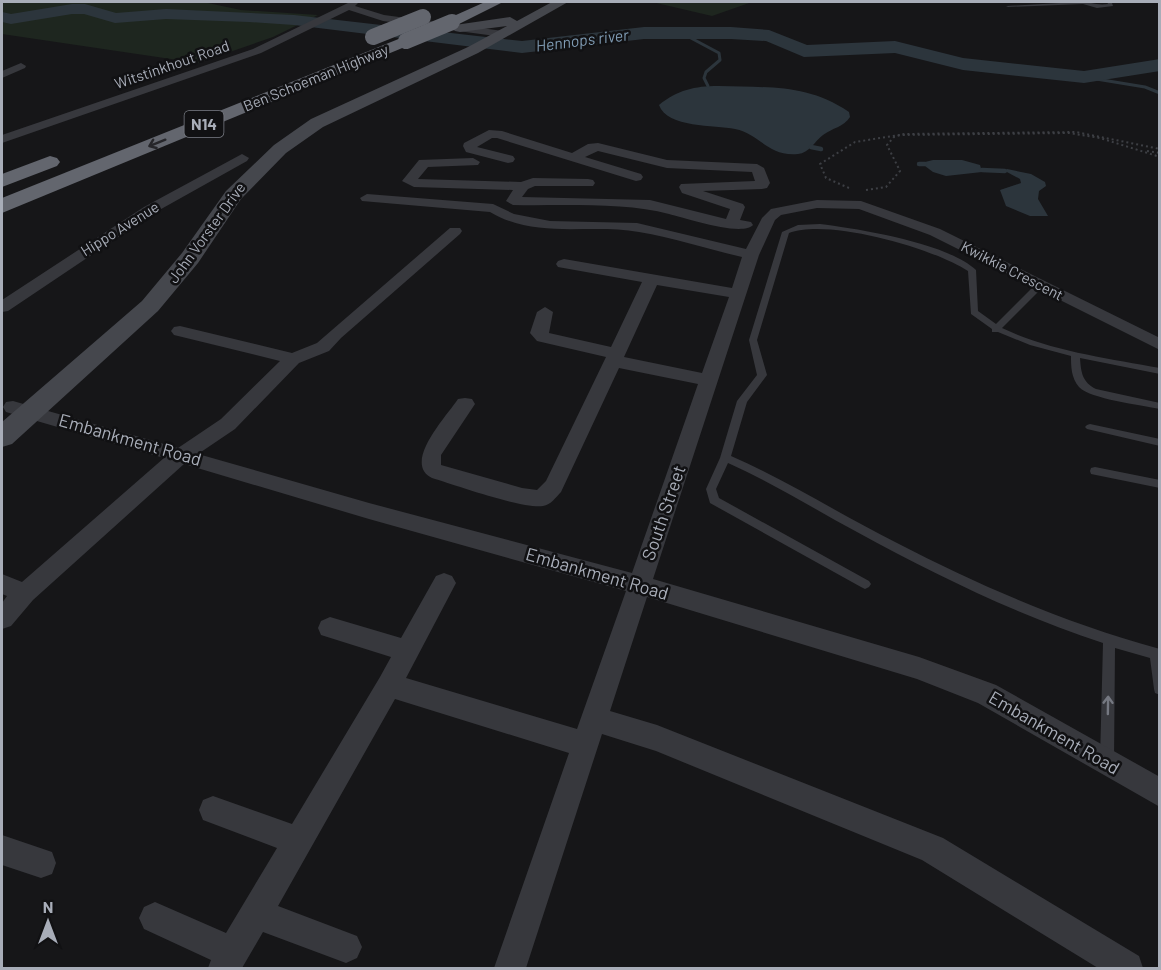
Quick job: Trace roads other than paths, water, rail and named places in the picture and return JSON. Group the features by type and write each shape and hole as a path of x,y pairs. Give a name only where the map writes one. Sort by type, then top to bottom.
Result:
{"highway":[{"name":"Ben Schoeman Highway","path":"2,206 406,41 478,36 496,2"},
{"name":"Ben Schoeman Highway","path":"263,80 441,9"},
{"path":"2,181 67,156"}],"main road":[{"path":"478,36 523,17 550,2"},
{"path":"478,36 561,2"},
{"path":"478,36 501,24 523,17"},
{"name":"John Vorster Drive","path":"2,436 15,412 150,306 190,258 233,195 280,148 336,113 478,36"}],"street":[{"path":"352,4 383,18 478,36"},
{"name":"Witstinkhout Road","path":"2,139 257,51 310,27 352,4"},
{"path":"2,75 21,66"},
{"path":"508,159 471,149 469,146 489,134 498,135 636,177"},
{"path":"573,158 593,147 598,147 667,164 757,168 762,185 686,187 687,190 736,205 739,209 732,223"},
{"name":"Hippo Avenue","path":"2,307 149,210 242,158"},
{"path":"473,162 424,163 409,181 523,186 533,182 588,183"},
{"path":"523,186 508,207 510,218 550,225 637,227 751,255"},
{"name":"South Street","path":"510,969 751,255 772,214 785,208 834,203 858,194"},
{"name":"Kwikkie Crescent","path":"858,194 1160,345"},
{"path":"367,198 493,208 650,204 716,222 764,228"},
{"path":"2,619 25,592 182,455 228,424 293,359 323,347 335,334 455,231"},
{"path":"564,264 738,294"},
{"path":"465,404 431,454 431,469 522,496 542,498 554,486 652,279"},
{"path":"545,312 539,327 539,333 543,337 709,380"},
{"path":"180,331 293,359"},
{"name":"Embankment Road","path":"15,412 182,455 369,511 639,585 957,681 987,694 1160,794"},
{"path":"155,918 228,961 258,914 389,685 444,583"},
{"path":"2,584 25,592"},
{"path":"330,628 407,651"},
{"path":"389,685 585,745"},
{"path":"593,719 657,738 932,849 1127,969"},
{"path":"213,810 299,841"},
{"path":"2,850 41,863"},
{"path":"258,914 346,947"}],"lane":[{"path":"1008,6 1081,2 1106,7 1111,5 1109,2 1148,2"},
{"path":"865,584 714,500 711,489 725,458 742,401 762,375 753,340 786,232 790,228 805,226 867,232 954,257 972,270 974,312 995,330 1075,354 1160,370"},
{"path":"995,330 1040,285"},
{"path":"1075,354 1077,380 1084,388 1093,392 1160,406"},
{"path":"1090,427 1160,443"},
{"path":"725,458 750,468 860,529 985,592 1068,627 1158,655 1160,689"},
{"path":"1095,471 1160,484"},
{"path":"1107,763 1109,640"}],"waterway":[{"name":"Hennops river","path":"2,17 11,19 72,9 85,9 115,18 166,14 249,17 294,20 522,47 644,33 731,33 769,36 804,51 895,47 963,64 1084,77 1160,65"},
{"path":"684,31 689,37 719,53 720,60 706,72 704,78 708,86"},
{"path":"1084,77 1145,87 1160,93"},
{"path":"811,147 821,149"},
{"path":"919,164 925,164"},
{"path":"982,170 1005,171"}]}
